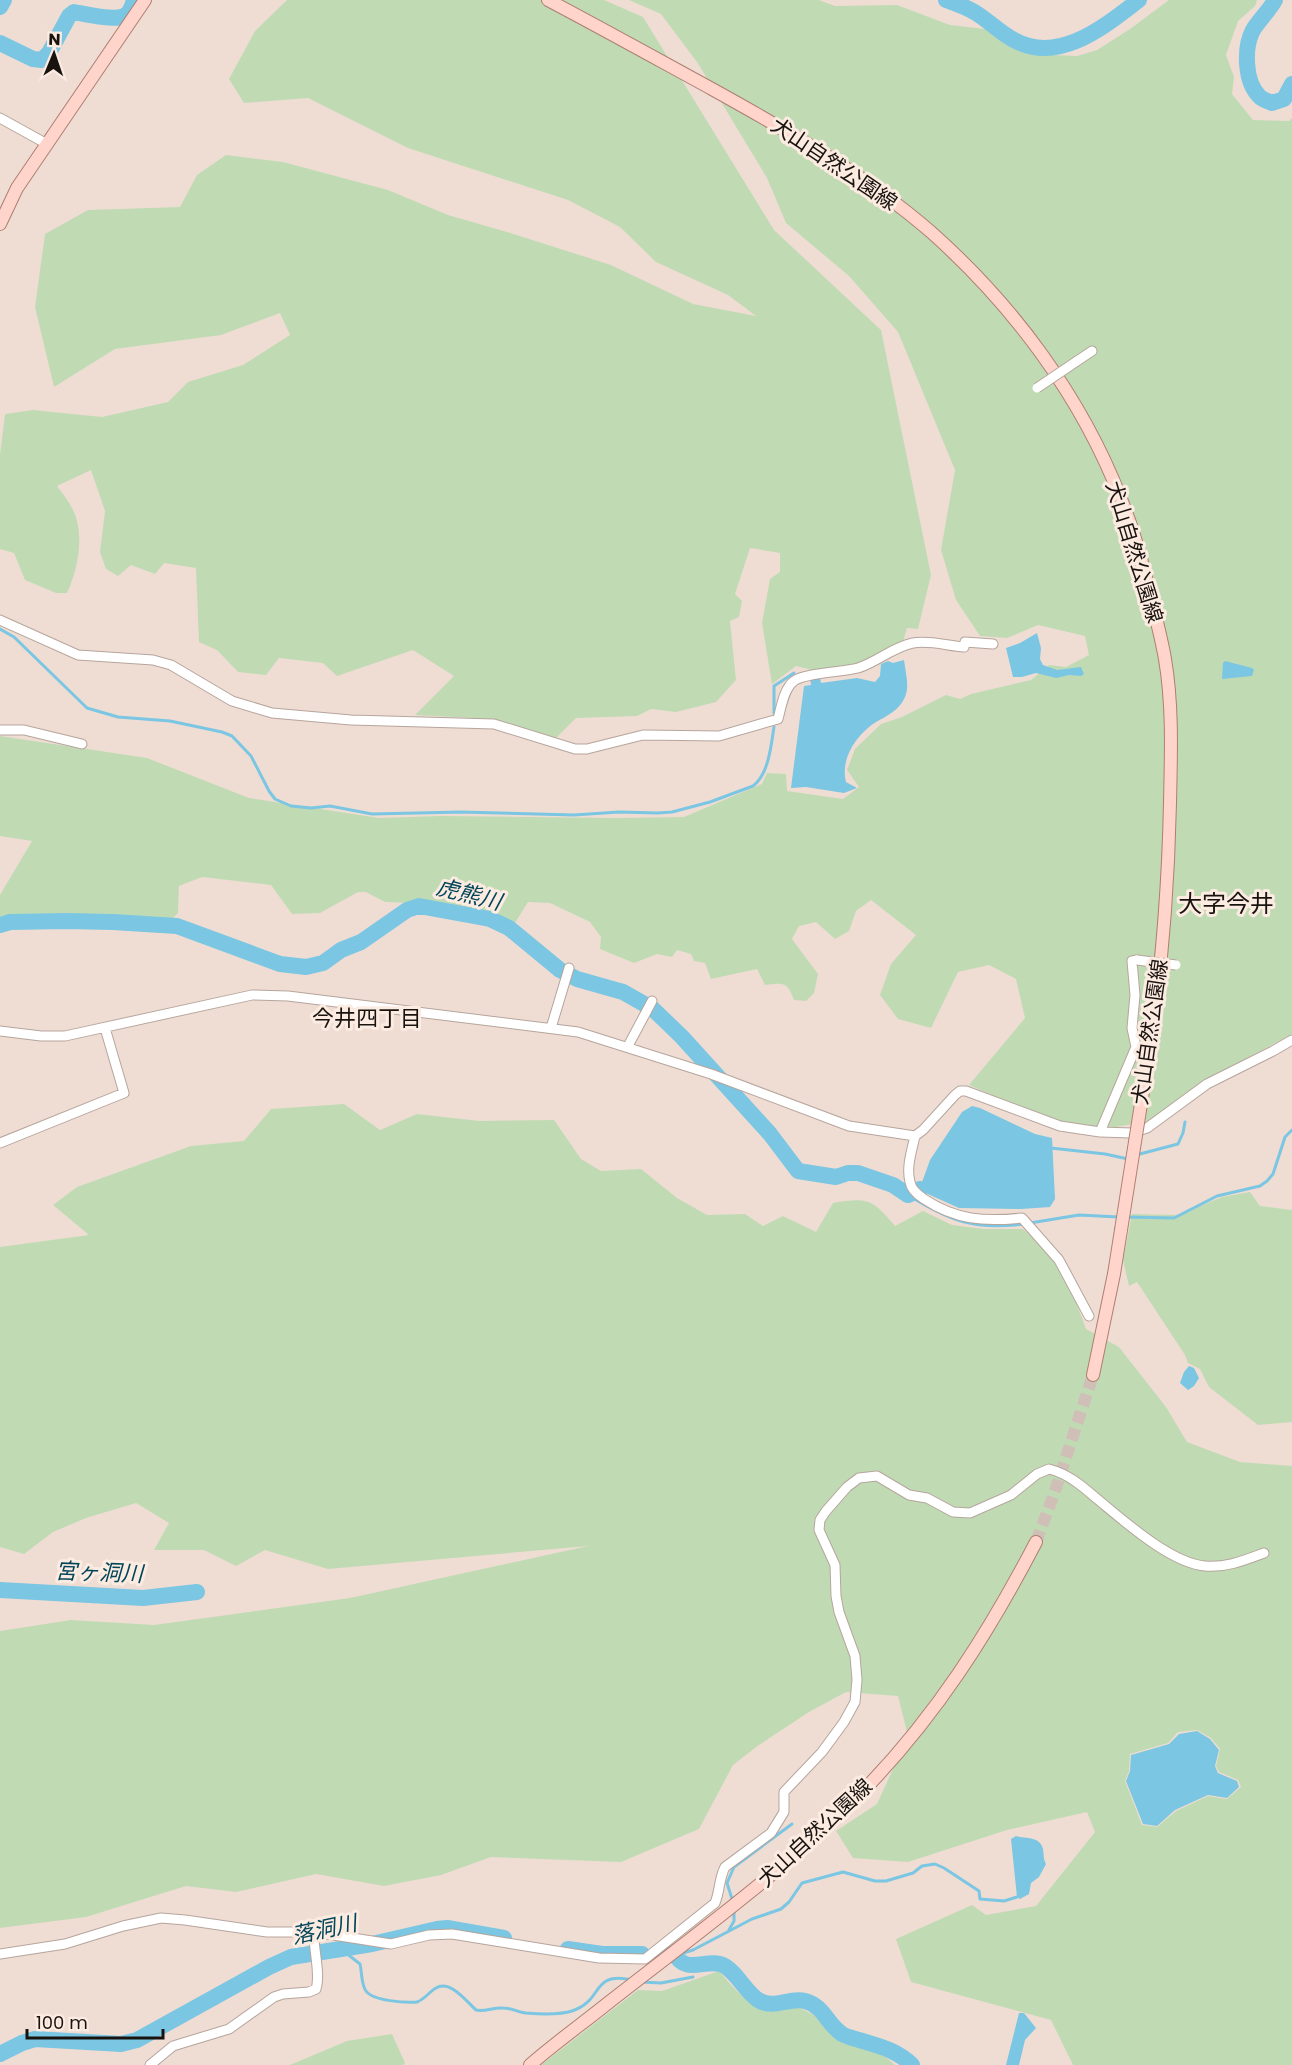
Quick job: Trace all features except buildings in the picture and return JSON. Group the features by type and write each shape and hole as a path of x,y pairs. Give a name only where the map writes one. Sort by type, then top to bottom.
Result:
{"main road":[{"path":"0,224 13,195 145,0"},
{"name":"犬山自然公園線","path":"548,0 780,127 860,178 912,218 971,271 1009,313 1065,386 1093,435 1122,500 1144,569 1165,657 1170,696 1169,867 1160,967 1144,1084 1114,1274 1093,1375"},
{"name":"犬山自然公園線","path":"530,2065 759,1885 862,1791 930,1715 957,1678 1006,1598 1036,1542"}],"street":[{"path":"0,118 47,144"},
{"path":"1037,388 1092,351"},
{"path":"0,620 78,655 153,660 171,665 232,701 272,713 351,720 494,724 575,749 587,749 643,735 719,736 778,719 791,682 796,679 860,667 887,653 914,643 964,647 965,642 993,644"},
{"path":"0,730 24,730 82,744"},
{"path":"1100,1132 1136,1047 1132,1028 1135,995 1132,961 1176,965"},
{"path":"551,1028 568,968"},
{"path":"0,1031 41,1036 65,1036 252,994 288,996 578,1032 716,1075 849,1126 915,1136"},
{"path":"628,1046 652,1001"},
{"path":"0,1143 124,1093 105,1028"},
{"path":"1089,1316 1059,1260 1022,1218 990,1221 970,1219 948,1212 915,1191 909,1172 915,1136 960,1091 966,1091 1060,1126 1100,1132 1132,1133 1147,1128 1207,1084 1292,1040"},
{"path":"0,1954 65,1944 123,1926 161,1918 267,1932 314,1932 391,1944 429,1935 452,1934 599,1958 645,1959 715,1903 720,1892 720,1875 725,1867 771,1833 784,1812 784,1792 822,1752 844,1722 855,1702 857,1680 855,1656 839,1612 835,1565 819,1530 820,1520 826,1511 859,1478 877,1476 909,1495 927,1498 953,1512 970,1513 1011,1495 1037,1474 1049,1470 1068,1476 1153,1543 1186,1561 1204,1566 1220,1566 1264,1553"},
{"path":"150,2065 173,2046 229,2029 274,1997 316,1989 319,1982 313,1946 314,1932"}],"green space":[{"path":"287,0 604,0 643,17 774,230 881,330 931,575 918,629 907,628 903,642 860,663 820,672 796,666 772,684 762,623 770,579 780,572 780,553 750,548 735,594 742,601 739,617 730,621 736,680 716,702 676,712 651,709 637,716 576,718 554,740 494,719 415,715 454,676 413,650 337,676 323,663 279,658 266,675 238,672 217,650 199,642 196,568 164,563 155,574 131,565 118,576 106,569 100,552 105,511 91,470 57,486 71,507 79,530 77,563 67,593 56,593 25,580 14,553 0,549 0,455 5,414 33,410 102,417 168,402 188,382 243,365 290,335 280,313 221,335 115,349 54,387 35,307 45,234 88,210 180,207 197,175 226,155 283,162 388,190 448,215 611,265 693,304 756,316 728,295 656,262 620,227 568,200 408,148 308,98 244,103 229,79 255,31"},
{"path":"629,0 819,0 835,6 897,5 950,25 985,29 1027,54 1077,56 1097,50 1169,0 1257,0 1255,6 1238,21 1226,55 1234,77 1232,94 1253,120 1289,121 1292,118 1292,1034 1203,1082 1150,1121 1110,1128 1061,1122 969,1085 1025,1018 1016,979 989,965 958,972 931,1028 898,1019 880,995 891,964 916,935 871,900 856,911 849,931 835,939 816,922 799,926 792,939 818,974 814,993 806,1001 794,1000 787,986 765,985 757,969 711,979 705,963 694,961 691,954 677,950 672,957 657,954 634,963 600,949 601,937 590,922 550,903 528,902 513,926 494,917 432,904 385,902 366,892 358,892 320,913 292,914 271,885 202,877 179,886 178,913 168,923 81,918 5,919 0,922 0,895 32,841 0,836 0,736 147,758 249,798 379,818 439,816 684,817 762,784 767,773 786,774 787,791 843,799 859,787 847,770 855,749 881,724 902,717 946,695 960,699 971,694 1031,680 1049,665 1066,667 1089,655 1085,636 1038,625 1007,638 980,636 956,600 941,550 955,470 898,332 849,276 786,223 767,178 697,62 661,14"},
{"path":"344,1104 380,1130 417,1114 480,1121 554,1120 581,1159 601,1171 641,1169 677,1198 707,1215 745,1214 763,1226 783,1216 816,1232 833,1203 854,1200 875,1205 895,1226 923,1211 952,1225 984,1229 1023,1229 1041,1244 1068,1281 1086,1329 1119,1347 1166,1407 1187,1442 1240,1462 1292,1466 1292,2065 1073,2065 1051,2020 911,1982 896,1939 972,1905 986,1915 1036,1906 1095,1832 1087,1812 1007,1830 908,1862 853,1858 836,1831 877,1804 908,1736 898,1696 846,1692 809,1712 733,1765 699,1829 621,1862 491,1857 441,1875 384,1886 316,1874 236,1892 186,1886 86,1917 0,1928 0,1631 71,1620 154,1625 350,1598 588,1546 328,1569 265,1550 236,1566 204,1550 154,1550 169,1523 136,1503 86,1518 53,1532 24,1554 0,1547 0,1247 89,1235 53,1205 77,1187 191,1146 244,1141 271,1109","holes":["1197,1730 1211,1738 1220,1749 1216,1766 1219,1772 1238,1780 1241,1787 1227,1799 1208,1796 1176,1811 1157,1827 1142,1825 1125,1781 1129,1771 1130,1754 1168,1743 1178,1732"]},
{"path":"1250,1192 1260,1206 1292,1210 1292,1422 1258,1425 1209,1387 1200,1369 1188,1363 1137,1282 1129,1286 1123,1260 1132,1214 1178,1215 1222,1197"},
{"path":"719,1971 748,2000 772,2007 790,2003 814,2015 834,2038 875,2048 895,2065 541,2065 638,1990 662,1991"},
{"path":"392,2034 405,2063 403,2065 290,2065 347,2041"}],"water":[{"path":"1037,633 1041,648 1040,659 1043,665 1057,670 1081,667 1084,674 1056,678 1036,673 1013,677 1006,648"},
{"path":"904,660 907,686 903,701 896,710 862,734 848,756 845,765 846,782 857,788 844,793 806,787 791,788 804,686 811,685 810,678 820,677 821,683 857,678 875,682 880,676 881,664"},
{"path":"1225,661 1252,668 1254,670 1252,676 1222,679"},
{"path":"972,1106 1035,1134 1052,1138 1055,1199 1050,1207 959,1208 921,1191 917,1186 921,1185 930,1160 962,1112"},
{"path":"1189,1366 1194,1368 1199,1378 1188,1390 1180,1383"},
{"path":"1197,1731 1210,1739 1219,1750 1215,1766 1218,1773 1237,1781 1239,1787 1227,1798 1208,1795 1175,1810 1157,1826 1143,1824 1126,1781 1130,1771 1131,1755 1169,1744 1179,1734"},
{"path":"1016,1836 1039,1842 1046,1864 1039,1877 1031,1883 1029,1894 1020,1899 1017,1897 1011,1839"},
{"path":"1019,2013 1024,2013 1036,2028 1025,2040 1019,2065 1006,2065"}],"waterway":[{"path":"0,7 4,0"},
{"path":"0,43 33,59 42,60 49,53 69,16 74,12 114,18 128,13 134,0"},
{"path":"946,0 973,11 1014,40 1031,47 1048,48 1081,39 1111,21 1139,0"},
{"path":"1275,0 1250,37 1247,55 1248,74 1255,91 1261,98 1272,103 1284,99 1292,84"},
{"path":"0,629 14,637 87,708 118,717 170,721 232,736 251,756 275,799 291,806 311,808 330,806 372,814 461,812 574,815 672,812 710,802 753,786 766,767 774,727"},
{"path":"774,713 774,686 794,673"},
{"name":"虎熊川","path":"0,925 10,922 66,921 177,926 280,964 306,967 323,963 341,950 361,942 407,910 419,906 490,919 509,928 560,970 577,979 623,992 653,1009 682,1037 770,1134 798,1171 836,1177 858,1173 893,1185 908,1195 920,1189"},
{"path":"1136,1155 1178,1144 1185,1122"},
{"path":"1125,1217 1174,1218 1217,1196 1260,1186 1273,1174 1285,1137 1292,1130"},
{"path":"1051,1148 1128,1159"},
{"path":"908,1195 963,1222 990,1226 1024,1224"},
{"path":"1030,1223 1079,1215 1119,1217"},
{"name":"宮ヶ洞川","path":"0,1590 143,1598 197,1592"},
{"path":"733,1902 727,1883 734,1867 792,1824"},
{"path":"680,1954 693,1950 752,1919 781,1909 789,1902 802,1883 843,1872 875,1881 886,1881 913,1873 922,1866 935,1864 979,1891 980,1899 1004,1901 1017,1897"},
{"path":"729,1930 734,1921 734,1908"},
{"name":"落洞川","path":"0,2054 35,2039 121,2044 137,2040 291,1957 372,1944 447,1928 504,1938"},
{"name":"落洞川","path":"568,1949 602,1954 642,1954"},
{"path":"328,1951 346,1953 360,1964 364,1988 375,1997 398,2002 417,2002 441,1986 458,1993 476,2010 500,2008 531,2013 567,2012 582,2006 603,1983 610,1979 632,1980"},
{"name":"落洞川","path":"662,1954 675,1954 679,1960 689,1965 714,1963 725,1966 755,1998 765,2003 794,2000 811,2003 842,2034 887,2049 912,2065"},
{"path":"641,1982 661,1983 693,1977"}],"tunnel":[{"path":"1036,1542 1093,1375"}],"district":[{"name":"大字今井","path":"1226,904"},
{"name":"今井四丁目","path":"367,1018"}]}
